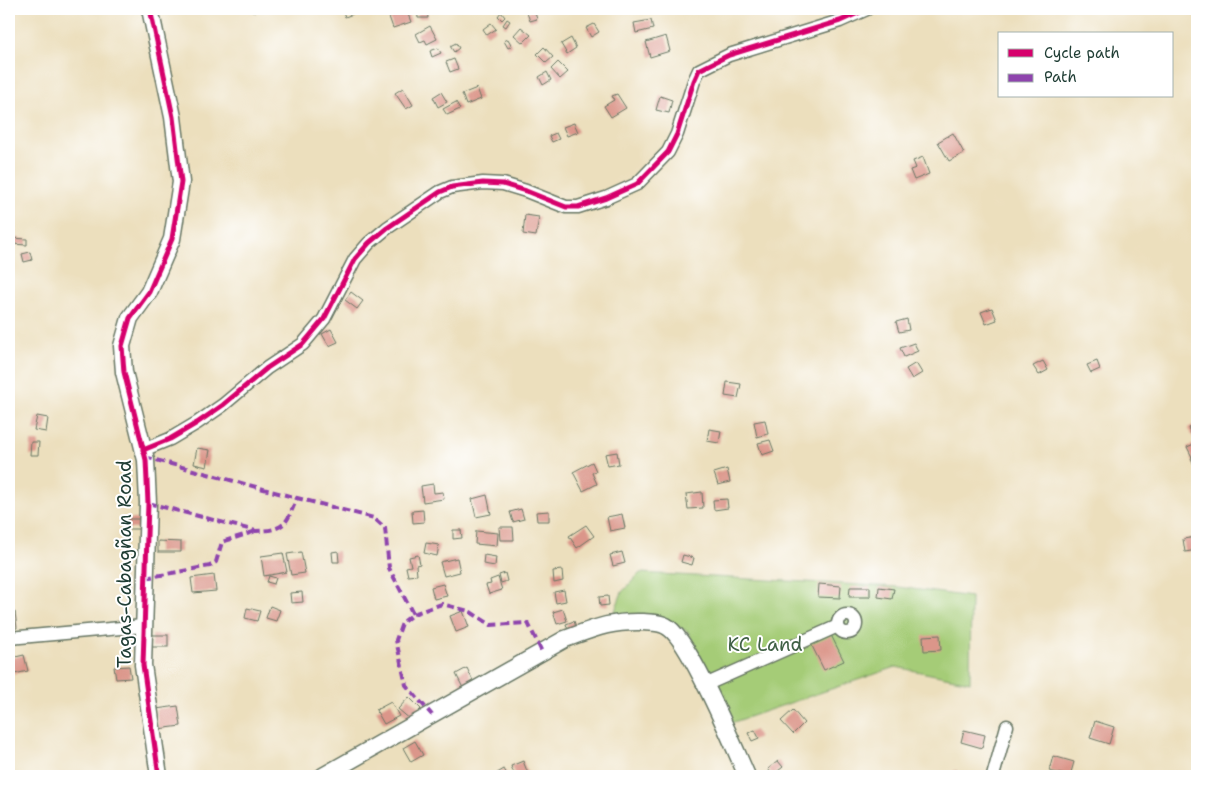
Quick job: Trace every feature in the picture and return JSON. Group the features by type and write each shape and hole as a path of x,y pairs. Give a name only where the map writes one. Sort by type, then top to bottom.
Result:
{"street":[{"name":"Tagas-Cabagñan Road","path":"150,9 173,117 181,182 172,240 149,292 130,318 122,346 124,372 146,460 148,503 143,664 159,776"},
{"path":"143,450 170,439 196,423 223,405 267,368 303,344 324,319 355,259 369,243 387,228 440,192 452,187 483,183 503,184 566,207 578,207 606,198 637,184 668,152 678,134 694,80 700,70 729,56 840,21 867,9"},
{"path":"324,776 565,639 603,625 625,622 655,623 666,626 677,634 705,685 748,776"},
{"path":"9,638 143,626"},
{"path":"705,685 838,626"},
{"path":"993,776 1007,726"}],"green space":[{"name":"KC Land","path":"640,573 898,587 971,597 970,682 896,667 731,723 688,632 663,618 613,616 622,592"}],"building":[{"path":"252,9 266,9 266,10 252,12"},
{"path":"342,9 351,9 353,14 345,17"},
{"path":"406,9 411,22 393,28 388,14"},
{"path":"417,9 427,9 428,18 418,18"},
{"path":"534,10 537,19 530,21 527,13"},
{"path":"501,12 505,17 502,20 498,16"},
{"path":"507,19 510,21 506,27 503,25"},
{"path":"651,20 653,29 636,33 634,23"},
{"path":"491,23 496,29 487,35 483,29"},
{"path":"594,24 599,32 591,37 586,28"},
{"path":"430,26 437,39 427,44 425,40 420,42 416,34"},
{"path":"521,27 531,35 523,43 514,35"},
{"path":"666,36 670,51 650,57 646,42"},
{"path":"571,38 576,48 567,54 561,44"},
{"path":"508,39 512,46 508,48 504,41"},
{"path":"456,43 459,48 454,52 450,46"},
{"path":"544,47 553,57 546,63 537,54"},
{"path":"438,48 441,53 432,57 430,51"},
{"path":"454,59 458,69 450,72 446,62"},
{"path":"558,62 568,72 560,79 551,69"},
{"path":"547,72 551,80 543,85 539,77"},
{"path":"403,88 413,105 406,109 395,93"},
{"path":"477,88 481,99 466,105 462,94"},
{"path":"441,92 447,102 438,107 433,97"},
{"path":"617,94 626,108 611,117 604,106 614,100 612,96"},
{"path":"660,96 672,100 669,113 656,110"},
{"path":"456,102 460,109 447,115 443,109"},
{"path":"574,123 578,132 567,136 563,127"},
{"path":"556,133 559,139 552,142 549,136"},
{"path":"953,133 964,153 949,161 938,142"},
{"path":"923,157 929,174 914,180 910,170 916,168 913,161"},
{"path":"525,215 539,217 536,236 523,234"},
{"path":"13,238 27,239 27,245 12,244"},
{"path":"30,252 32,260 24,262 22,254"},
{"path":"351,292 363,301 357,309 345,300"},
{"path":"992,308 997,320 986,324 981,312"},
{"path":"907,319 909,330 899,332 896,322"},
{"path":"331,329 338,342 329,346 322,334"},
{"path":"914,343 918,351 904,357 900,348"},
{"path":"1043,361 1048,370 1039,375 1033,366"},
{"path":"1097,361 1100,369 1091,373 1087,365"},
{"path":"916,363 922,373 912,379 906,369"},
{"path":"727,382 741,384 738,398 725,396"},
{"path":"37,416 48,418 46,432 34,430"},
{"path":"765,420 768,434 757,437 754,422"},
{"path":"1197,423 1197,438 1194,439 1188,428"},
{"path":"709,429 721,431 719,443 707,441"},
{"path":"770,440 774,451 762,455 758,443"},
{"path":"31,442 39,442 38,455 30,455"},
{"path":"1194,444 1197,454 1192,457 1187,447"},
{"path":"197,448 210,450 207,467 194,464"},
{"path":"617,452 619,464 608,466 605,454"},
{"path":"1197,456 1197,464 1194,465 1191,458"},
{"path":"592,462 596,471 592,473 597,484 583,491 573,472"},
{"path":"727,469 730,482 718,485 714,473"},
{"path":"433,484 434,493 443,492 444,499 423,502 421,486"},
{"path":"702,492 703,508 688,509 686,494"},
{"path":"487,495 491,514 476,517 472,499"},
{"path":"727,499 728,508 714,510 713,500"},
{"path":"521,509 524,519 513,522 510,512"},
{"path":"423,510 424,522 413,523 412,511"},
{"path":"549,511 549,521 537,521 536,512"},
{"path":"622,514 625,528 610,531 607,517"},
{"path":"127,519 143,519 143,529 127,529"},
{"path":"586,525 594,536 577,548 569,536"},
{"path":"499,527 513,527 514,540 500,540"},
{"path":"453,530 461,530 462,538 453,539"},
{"path":"476,531 498,533 497,546 475,544"},
{"path":"1196,537 1197,550 1185,552 1183,539"},
{"path":"158,541 181,542 181,552 158,552"},
{"path":"426,543 439,545 437,556 424,553"},
{"path":"338,551 339,562 333,562 332,552"},
{"path":"301,552 305,573 291,575 287,554"},
{"path":"622,552 625,563 613,566 610,555"},
{"path":"283,553 287,572 264,576 261,556"},
{"path":"418,555 420,564 416,565 417,575 408,576 406,567 411,566 409,557"},
{"path":"484,555 496,557 495,566 483,564"},
{"path":"683,555 694,558 692,565 681,562"},
{"path":"457,558 460,572 444,576 440,562"},
{"path":"562,570 563,581 554,583 553,571"},
{"path":"505,573 507,581 501,583 499,575"},
{"path":"214,575 216,591 193,593 191,578"},
{"path":"269,576 276,578 274,584 267,582"},
{"path":"498,577 502,590 489,594 486,585 491,584 490,580"},
{"path":"443,584 447,596 434,599 431,587"},
{"path":"819,584 841,586 840,598 818,597"},
{"path":"850,587 870,587 870,597 849,597"},
{"path":"879,587 894,589 892,599 878,597"},
{"path":"564,590 566,601 556,603 554,592"},
{"path":"302,592 303,602 291,603 290,593"},
{"path":"608,596 609,605 600,606 599,597"},
{"path":"270,606 280,610 276,621 266,618"},
{"path":"247,608 260,611 257,621 245,618"},
{"path":"563,609 567,621 557,624 553,612"},
{"path":"463,611 469,627 456,632 450,616"},
{"path":"15,612 17,628 9,629 9,613"},
{"path":"574,621 577,630 569,633 566,624"},
{"path":"152,635 168,635 168,647 152,647"},
{"path":"831,635 844,661 824,670 811,644"},
{"path":"940,635 941,650 924,651 923,636"},
{"path":"24,655 28,671 14,674 11,658"},
{"path":"129,666 131,678 116,679 114,667"},
{"path":"467,668 475,685 464,690 456,674"},
{"path":"409,697 421,709 411,720 398,709"},
{"path":"391,702 399,716 384,724 376,710"},
{"path":"178,706 181,726 158,729 156,709"},
{"path":"793,710 804,723 793,734 781,721"},
{"path":"1095,721 1114,727 1109,744 1090,738"},
{"path":"755,730 759,738 752,741 748,733"},
{"path":"964,730 985,735 982,748 961,742"},
{"path":"415,741 423,755 411,762 403,748"},
{"path":"1053,756 1074,762 1070,776 1049,771"},
{"path":"523,761 529,776 515,776 511,766"},
{"path":"778,761 783,767 773,775 768,769"},
{"path":"504,769 508,776 494,776 494,775"},
{"path":"956,770 960,776 946,776"},
{"path":"153,771 153,776 126,775"}],"marked path":[{"path":"145,457 297,498"},
{"path":"148,503 256,531 274,529 284,524 297,498 374,518 385,528 389,568 413,614 402,623 396,640 406,685 432,715"},
{"path":"145,578 210,566 216,562 222,542 256,531"},
{"path":"413,614 442,604 469,611 491,625 528,623 542,652"}],"cycle path":[{"path":"150,9 173,117 181,182 172,239 149,292 130,318 122,346 124,372 146,460 148,503 143,665 159,776"},
{"path":"143,450 170,439 197,423 223,405 267,368 303,344 324,319 355,259 369,243 387,228 440,192 452,187 483,183 503,184 566,207 578,207 606,198 637,184 668,152 677,134 699,70 729,55 840,21 867,9"}]}
